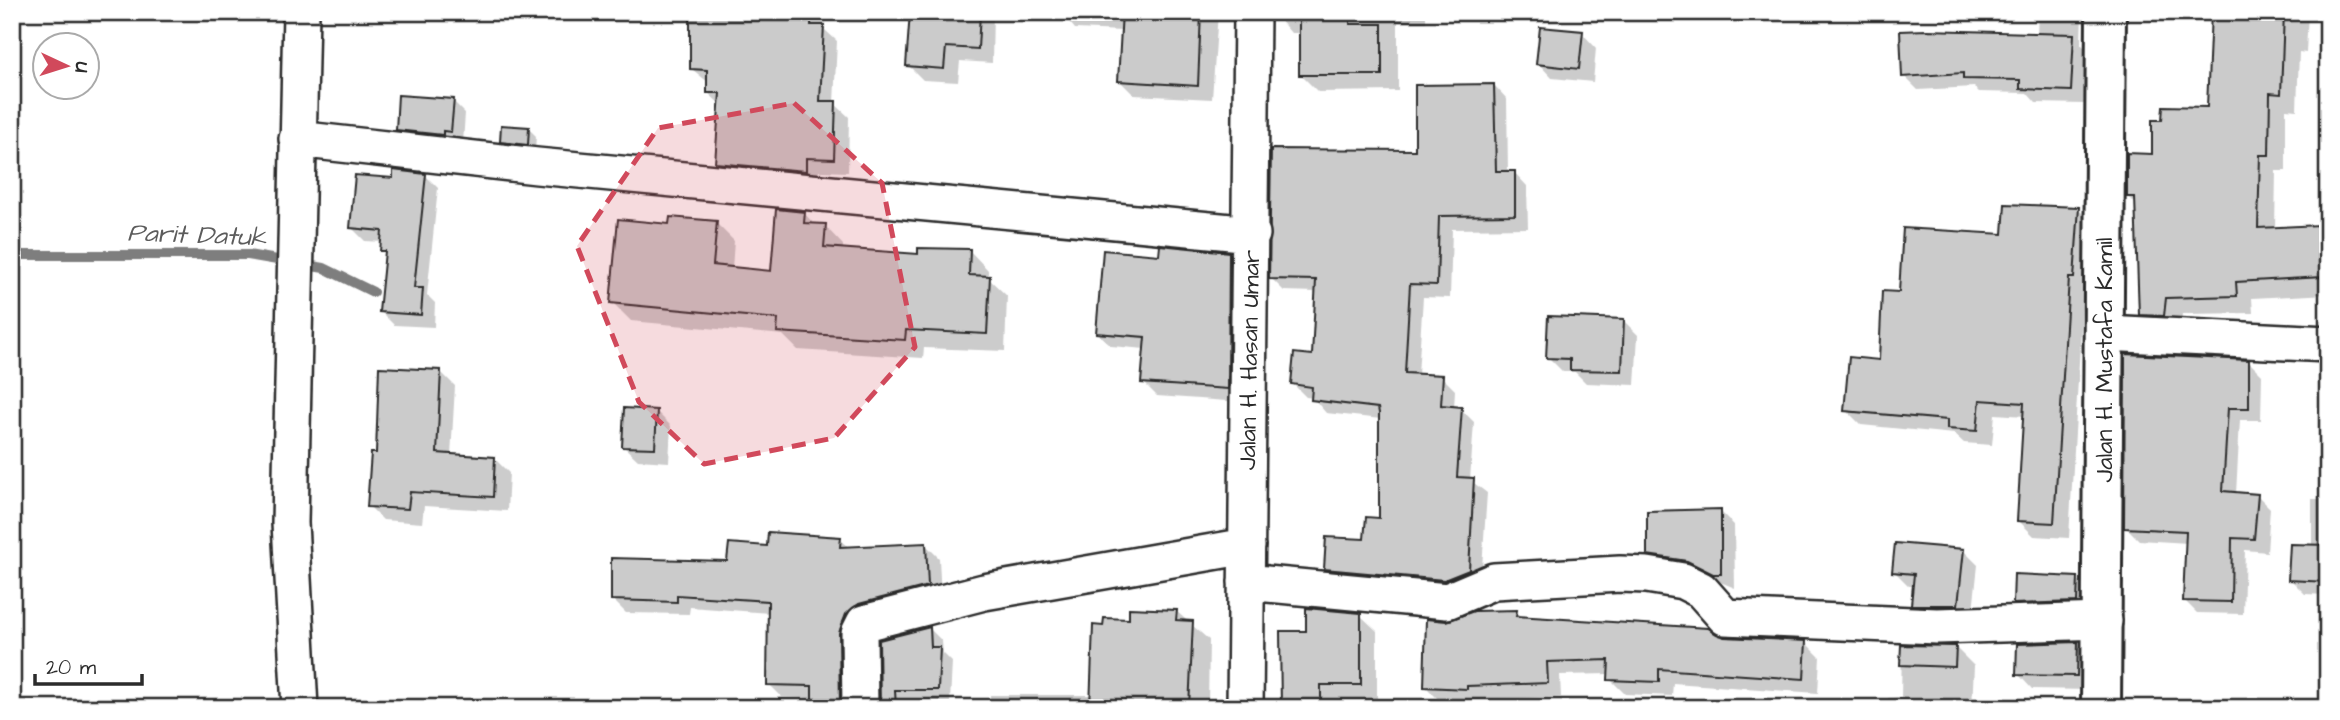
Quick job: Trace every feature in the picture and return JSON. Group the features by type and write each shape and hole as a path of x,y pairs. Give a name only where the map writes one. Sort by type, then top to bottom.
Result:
{"street":[{"path":"300,708 290,523 299,182 297,139 302,82 301,12"},
{"name":"Jalan H. Hasan Umar","path":"1245,708 1252,234 1252,12"},
{"name":"Jalan H. Mustafa Kamil","path":"2101,708 2104,621 2106,12"},
{"path":"297,139 537,166 1252,234"},
{"path":"2105,333 2328,344"},
{"path":"860,708 859,634 864,623 984,592 1247,546"},
{"path":"1246,582 1447,601 1494,581 1620,573 1683,581 1701,590 1725,617 1937,626 2104,621"}],"highlighted area":[{"path":"794,103 882,183 915,347 834,438 704,464 639,402 577,246 658,128"}],"building":[{"path":"690,12 812,12 811,25 824,25 820,101 836,101 834,159 806,158 806,171 715,163 720,93 707,93 707,70 690,69"},
{"path":"910,12 980,12 978,49 946,47 944,69 906,66"},
{"path":"1122,12 1201,12 1198,86 1118,81"},
{"path":"2211,12 2284,12 2281,94 2270,93 2269,155 2260,155 2258,228 2320,225 2323,277 2236,282 2237,296 2166,298 2164,316 2139,315 2135,197 2127,197 2127,153 2152,154 2152,120 2162,120 2163,106 2207,107"},
{"path":"1299,15 1350,15 1350,24 1382,24 1382,75 1299,75"},
{"path":"1540,27 1583,31 1579,69 1536,64"},
{"path":"1900,31 2074,34 2071,91 2020,89 2020,80 1963,79 1963,73 1902,77"},
{"path":"1494,84 1496,171 1515,171 1515,215 1439,216 1437,285 1410,284 1405,373 1443,375 1441,405 1462,407 1457,477 1474,478 1469,570 1444,580 1324,569 1326,537 1364,539 1366,517 1379,518 1379,413 1378,408 1311,400 1312,387 1291,384 1294,353 1312,355 1316,280 1269,279 1271,149 1415,150 1415,85"},
{"path":"398,95 454,99 451,132 443,131 443,135 396,130"},
{"path":"501,125 529,127 528,145 500,142"},
{"path":"393,170 426,174 414,288 423,288 421,315 379,312 385,251 380,251 382,231 350,228 355,175 393,178"},
{"path":"2005,204 2079,207 2074,278 2069,278 2054,523 2017,521 2024,403 1980,400 1977,431 1947,429 1947,420 1844,411 1849,357 1879,360 1882,291 1899,292 1903,228 2003,234"},
{"path":"776,209 805,212 804,223 826,224 824,247 918,254 918,248 970,249 969,275 990,276 987,334 906,330 905,340 777,332 778,319 610,303 618,219 669,224 670,217 717,221 713,265 771,271"},
{"path":"1160,245 1229,252 1228,389 1141,383 1145,337 1096,333 1103,250 1159,255"},
{"path":"1548,316 1624,319 1622,371 1570,370 1570,359 1546,358"},
{"path":"2125,354 2249,360 2249,408 2228,408 2223,491 2258,494 2254,539 2232,538 2231,602 2183,601 2186,531 2124,528"},
{"path":"379,367 441,370 437,453 495,457 493,497 410,492 408,509 367,507 371,453 376,453"},
{"path":"624,408 657,410 655,448 622,447"},
{"path":"1721,509 1721,574 1713,574 1687,561 1647,555 1647,511"},
{"path":"768,532 841,537 840,547 926,543 928,586 859,604 846,614 839,633 840,708 812,708 812,686 767,685 768,601 677,595 677,602 611,600 611,558 727,561 729,543 767,546"},
{"path":"1895,543 1964,549 1958,605 1911,605 1914,574 1892,572"},
{"path":"2290,544 2328,545 2328,582 2288,580"},
{"path":"2014,574 2078,577 2077,602 2013,604"},
{"path":"1129,608 1177,610 1176,620 1193,621 1189,708 1090,708 1093,625 1103,626 1104,618 1129,619"},
{"path":"1306,608 1361,613 1361,685 1321,685 1321,708 1281,708 1280,631 1306,631"},
{"path":"1517,610 1516,616 1708,628 1724,637 1806,641 1804,679 1659,669 1659,682 1608,680 1609,660 1547,662 1548,683 1467,686 1467,689 1424,687 1426,619 1446,621 1474,611"},
{"path":"930,627 931,647 940,647 938,690 895,690 896,708 880,708 879,640"},
{"path":"2078,642 2077,676 2016,675 2017,644"},
{"path":"1901,645 1956,646 1955,667 1900,665"}],"waterway":[{"name":"Parit Datuk","path":"12,255 248,255 324,268 373,292"}]}
